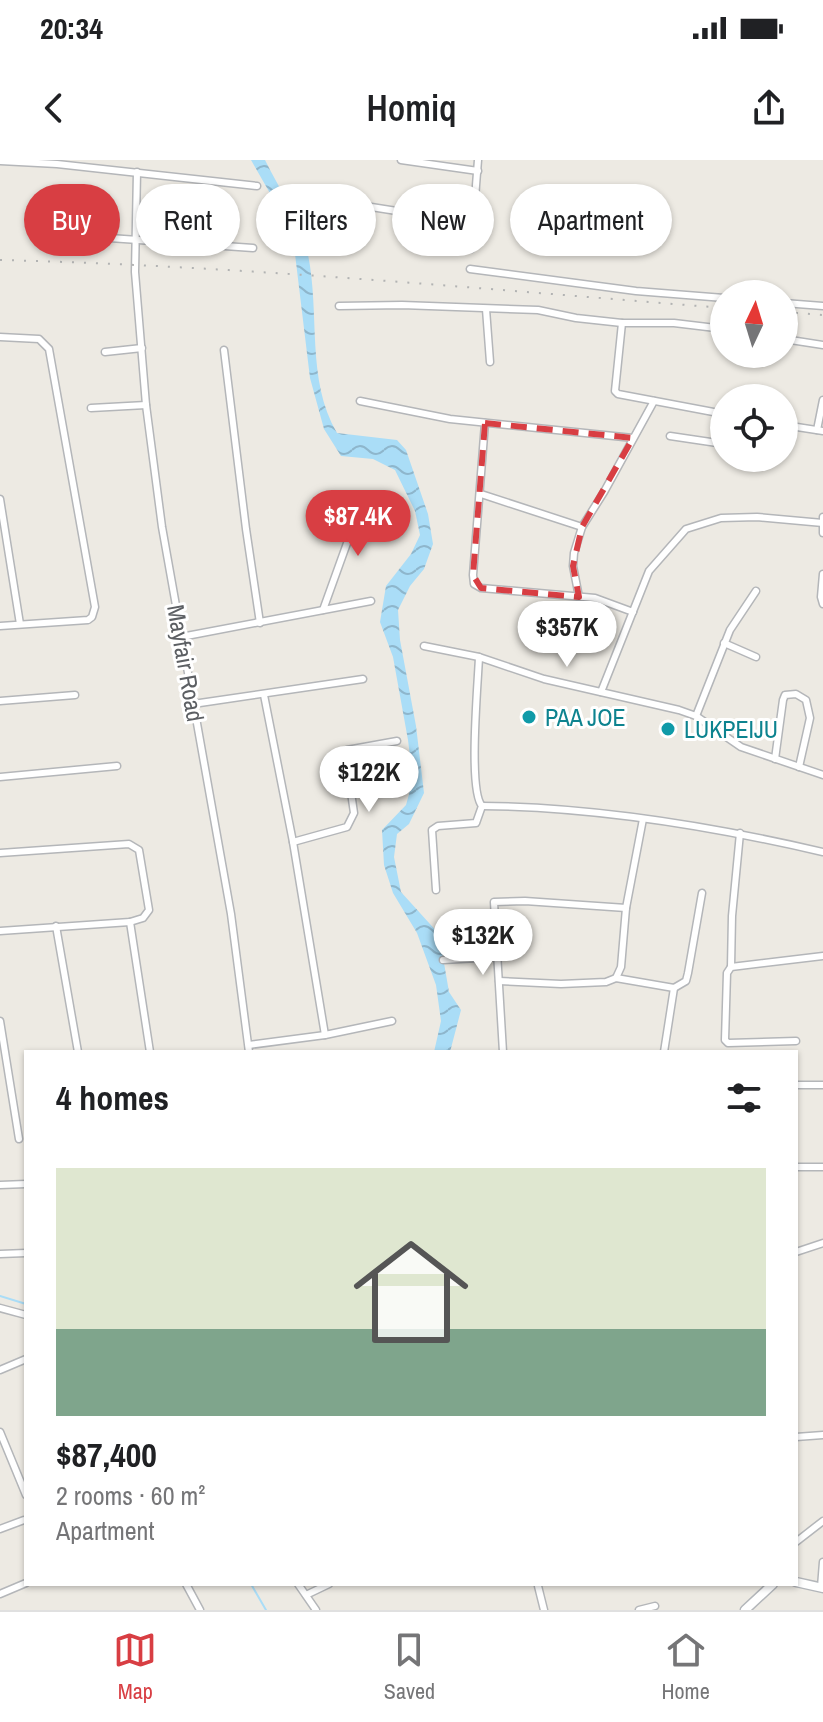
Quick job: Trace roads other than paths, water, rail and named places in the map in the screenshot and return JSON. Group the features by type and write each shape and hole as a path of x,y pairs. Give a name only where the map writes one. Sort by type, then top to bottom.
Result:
{"street":[{"path":"401,160 478,171"},
{"path":"477,184 478,160"},
{"path":"0,161 57,162 256,186"},
{"name":"Mayfair Road","path":"137,172 135,272 146,405 162,527 231,914 249,1049"},
{"path":"120,239 253,248"},
{"path":"470,269 636,291 710,297"},
{"path":"798,304 823,306"},
{"path":"339,306 538,310 622,323 674,323 710,327"},
{"path":"486,309 490,362"},
{"path":"622,323 615,391 710,411"},
{"path":"0,337 35,338 43,341 49,349 95,601 94,613 88,620 0,626"},
{"path":"798,341 823,345"},
{"path":"105,352 142,348"},
{"path":"224,350 260,623"},
{"path":"798,427 820,431 823,400"},
{"path":"360,401 450,419 633,438"},
{"path":"579,597 573,566 582,527 654,401"},
{"path":"91,408 146,405"},
{"path":"485,423 474,584 481,588 595,598 633,612"},
{"path":"670,436 710,442"},
{"path":"481,494 582,527"},
{"path":"323,610 364,496"},
{"path":"0,499 4,558 20,624"},
{"path":"601,692 649,571 686,529 721,518 757,517 823,521 823,533"},
{"path":"823,574 823,604"},
{"path":"696,716 730,630 756,591"},
{"path":"181,637 371,601"},
{"path":"724,643 756,657"},
{"path":"424,646 479,657 544,679 679,710 696,716 741,747 823,775"},
{"path":"479,657 475,770 477,801 482,806 591,810 740,833 823,852"},
{"path":"193,704 363,679"},
{"path":"775,759 783,700 785,695 796,694 806,700 810,718 799,767"},
{"path":"0,701 75,695"},
{"path":"264,695 293,842 325,1035"},
{"path":"293,842 347,827 352,821 354,813 347,750 397,741"},
{"path":"0,777 117,766"},
{"path":"436,890 432,830 438,826 476,823 482,806"},
{"path":"616,978 621,967 626,908 643,819"},
{"path":"740,833 732,916 731,967 727,973 725,1040 728,1043 796,1041"},
{"path":"0,853 136,846 149,910 143,918 130,922 0,931"},
{"path":"499,981 561,984 606,982 616,978 674,988 686,981 702,893"},
{"path":"503,1050 494,902 525,901 626,908"},
{"path":"130,922 150,1050"},
{"path":"56,926 78,1050"},
{"path":"731,967 823,956"},
{"path":"443,960 496,957"},
{"path":"621,967 629,979"},
{"path":"664,1050 674,988"},
{"path":"0,1021 19,1139"},
{"path":"249,1049 392,1021"},
{"path":"798,1085 823,1085"},
{"path":"798,1167 823,1167"},
{"path":"0,1185 24,1184"},
{"path":"798,1251 823,1243"},
{"path":"0,1254 24,1253"},
{"path":"0,1308 24,1314"},
{"path":"0,1370 24,1360"},
{"path":"0,1432 22,1477"},
{"path":"798,1437 823,1435"},
{"path":"0,1529 24,1520"},
{"path":"798,1540 823,1521"},
{"path":"798,1582 822,1587 823,1562"},
{"path":"0,1594 24,1584"},
{"path":"187,1586 200,1610"},
{"path":"299,1586 316,1610"},
{"path":"306,1595 325,1586"},
{"path":"538,1586 544,1610"},
{"path":"745,1610 771,1586"},
{"path":"639,1610 655,1606"}],"water":[{"path":"251,160 265,160 278,184 265,184"},
{"path":"295,256 308,256 317,367 327,412 337,433 397,440 406,450 428,514 433,544 424,569 410,586 398,610 424,793 409,824 397,834 394,857 401,892 439,934 449,992 461,1010 451,1050 434,1050 441,1021 436,985 417,933 393,893 384,865 382,830 406,805 413,780 393,657 380,622 386,586 411,554 420,535 415,511 395,470 373,459 341,456 324,429 310,378"}],"waterway":[{"path":"0,1296 24,1303"},
{"path":"252,1586 266,1610"}],"railway":[{"path":"0,260 272,273 710,307"},
{"path":"798,313 823,315"}],"place":[{"name":"PAA JOE","path":"529,717"},
{"name":"LUKPEIJU","path":"668,729"}]}
